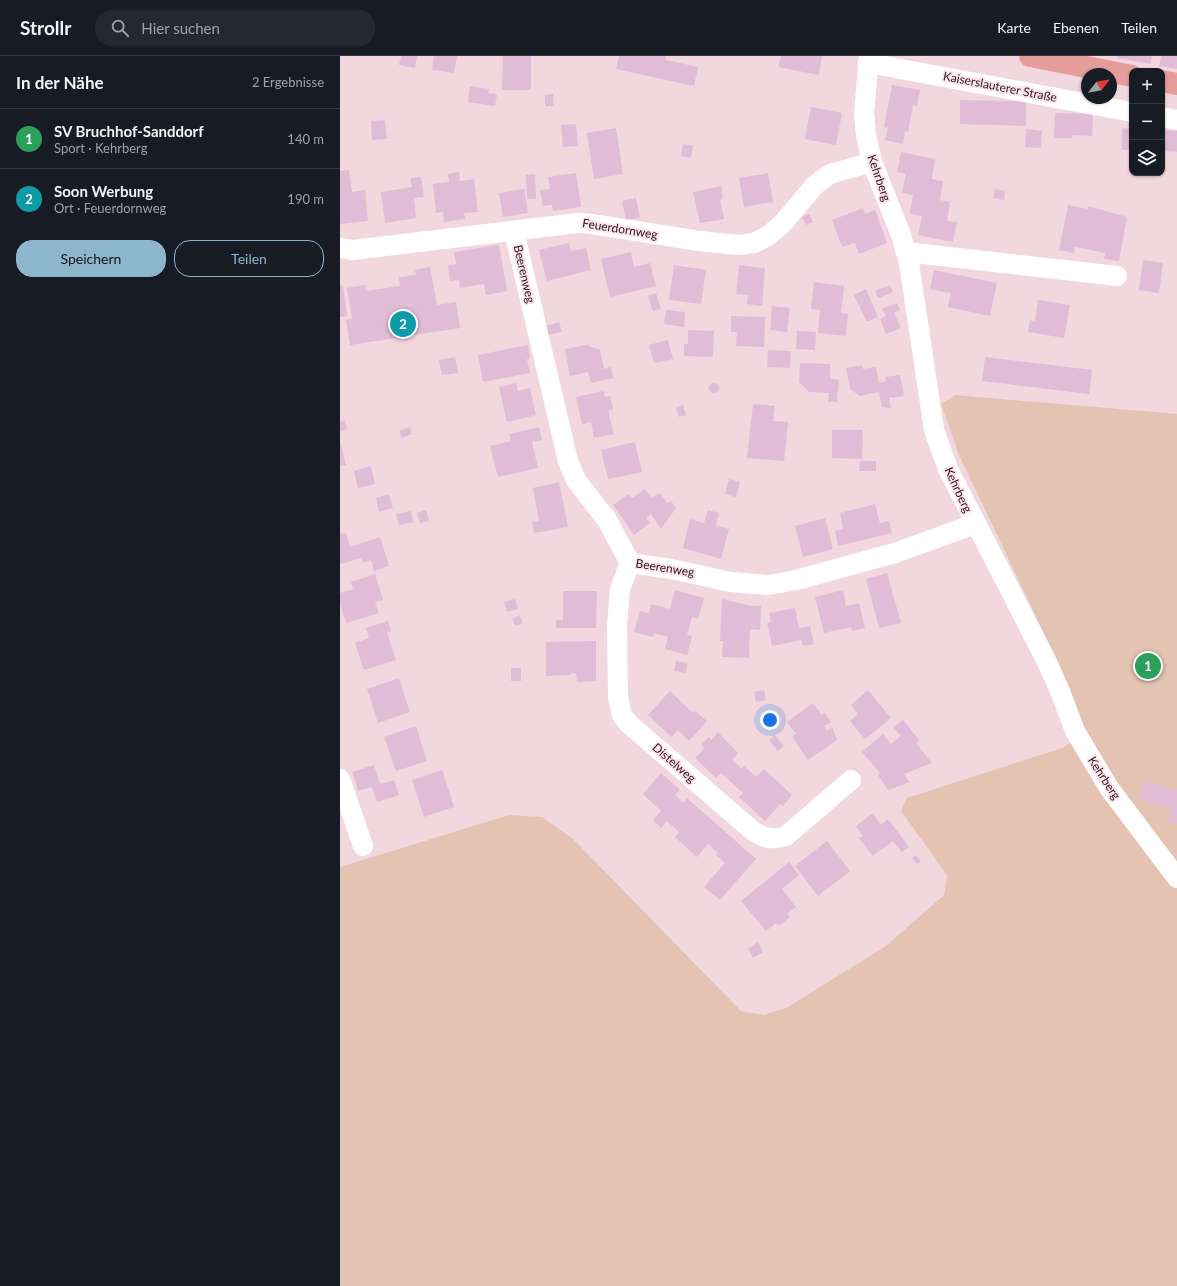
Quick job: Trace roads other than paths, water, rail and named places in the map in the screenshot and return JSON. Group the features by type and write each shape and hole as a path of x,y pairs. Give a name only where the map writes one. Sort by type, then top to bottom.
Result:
{"main road":[{"path":"1030,56 1129,75"},
{"path":"1165,82 1177,84"}],"street":[{"name":"Kaiserslauterer Straße","path":"868,60 1129,111"},
{"name":"Kehrberg","path":"868,60 864,113 872,162 906,252 915,299 934,430 948,470 1047,662 1075,731 1108,788 1177,878"},
{"path":"1165,118 1177,120"},
{"name":"Feuerdornweg","path":"340,248 353,250 576,223 592,224 699,241 739,245 754,243 768,236 784,222 815,185 830,174 872,162"},
{"name":"Beerenweg","path":"514,231 568,461 576,480 607,520 630,563 671,568 731,582 769,584 796,580 895,552 975,524"},
{"path":"906,252 1117,276"},
{"name":"Distelweg","path":"630,563 620,589 617,626 618,697 622,715 628,724 763,838 774,839 786,836 851,780"},
{"path":"340,779 363,846"}],"place":[{"name":"Soon Werbung","path":"403,324"},
{"name":"SV Bruchhof-Sanddorf","path":"1148,666"}]}
